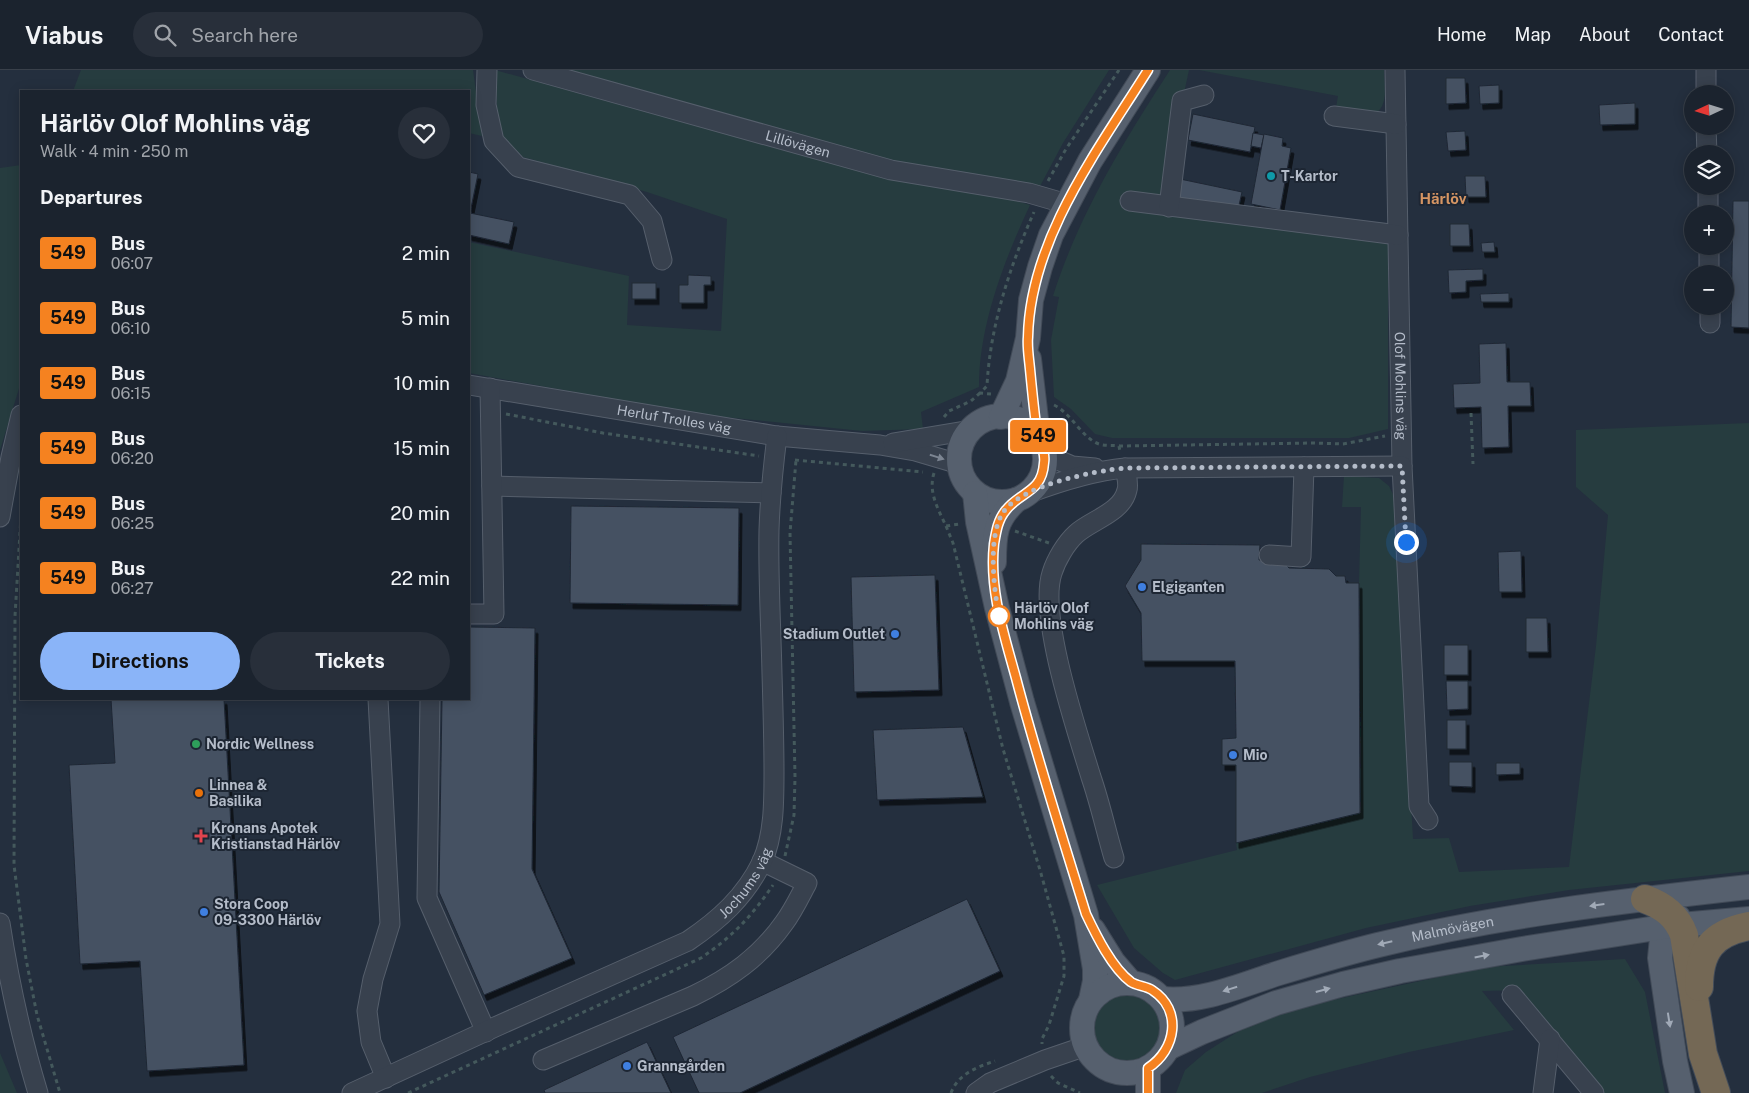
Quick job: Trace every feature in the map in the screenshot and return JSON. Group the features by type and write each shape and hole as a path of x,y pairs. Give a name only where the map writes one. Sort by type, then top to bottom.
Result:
{"highway":[{"path":"1645,899 1658,904 1675,923 1686,944 1703,1054 1716,1093"},
{"path":"1699,1026 1699,981 1701,966 1706,952 1712,942 1721,935 1734,929 1749,926"}],"main road":[{"path":"1001,417 1018,382 1028,338 1031,300 1040,267 1052,236 1090,162 1148,70"},
{"path":"997,608 994,546 996,530 1004,511 1037,485 1042,475 1044,464 1028,338"},
{"path":"1022,496 1005,502 994,502 975,493 964,480 959,464 962,443 971,430 985,420 1001,417 1012,418 1031,428 1041,445"},
{"path":"975,493 978,522 997,608 1022,702 1086,914 1095,969 1091,1000"},
{"path":"1682,1093 1661,972 1660,946 1662,938 1689,907 1749,888"},
{"name":"Malmövägen","path":"1162,999 1186,999 1214,994 1304,965 1376,945 1502,918 1645,899 1749,888"},
{"path":"1086,914 1098,940 1113,962 1132,983"},
{"path":"1168,1048 1221,1024 1284,1000 1343,984 1522,949 1675,923 1749,919"},
{"path":"1522,949 1627,944 1646,952 1654,959 1661,972"},
{"path":"1132,983 1143,985 1162,999 1172,1022 1172,1036 1168,1048 1156,1063 1137,1072 1125,1074 1113,1072 1095,1060 1086,1046 1082,1031 1082,1020 1091,1000 1099,992 1108,986 1132,983"},
{"path":"1148,1068 1148,1093"},
{"path":"1113,1072 1124,1093"}],"street":[{"path":"487,70 486,105 494,141 518,168 630,195 652,221 662,260"},
{"name":"Lillövägen","path":"533,70 891,170 1029,193 1067,204"},
{"name":"Olof Mohlins väg","path":"1396,70 1402,466 1419,806 1428,820"},
{"path":"1169,207 1182,101 1204,95"},
{"path":"1334,116 1396,124"},
{"path":"1130,201 1398,235"},
{"name":"Herluf Trolles väg","path":"470,385 777,436 880,445 915,451 959,464"},
{"path":"470,614 494,614 490,388"},
{"path":"0,517 20,419"},
{"name":"Herluf Trolles väg","path":"880,445 971,430"},
{"name":"Jochums väg","path":"352,1093 688,941 714,923 735,903 762,861 769,839 774,810 769,532 777,436"},
{"path":"1041,445 1072,466 1106,470"},
{"path":"1022,496 1064,480 1106,470 1125,468 1402,466"},
{"path":"1269,555 1301,557 1304,467"},
{"path":"1114,858 1092,778 1079,740 1059,660 1049,602 1052,573 1065,548 1076,534 1109,512 1124,498 1128,490 1125,468"},
{"path":"492,486 771,493"},
{"path":"378,700 390,924 373,979 367,1012 371,1042 386,1078"},
{"path":"430,700 427,898 486,1032"},
{"path":"543,1060 716,985 754,958 784,923 807,882 762,861"},
{"path":"0,923 9,981 38,1093"},
{"path":"1512,995 1594,1093"},
{"path":"1543,1093 1550,1039"},
{"path":"976,1093 990,1083 1045,1060 1086,1046"}],"path":[{"path":"490,411 603,433 774,458 924,472"},
{"path":"1471,413 1473,464"},
{"path":"1119,446 1343,444 1401,433"},
{"path":"408,1093 701,958 741,926 774,884 780,871 794,815 795,777 790,532 796,460"},
{"path":"946,526 953,543 1003,749 1064,956 1064,976 1049,1025 1042,1038 1041,1049 1050,1074 1058,1083 1080,1093"},
{"path":"20,533 15,616 14,865 26,959 37,1015 60,1093"}],"green space":[{"path":"81,70 473,70 482,136 470,133 470,90 73,90"},
{"path":"495,70 873,175 987,192 1030,205 1002,271 988,317 983,340 979,387 921,412 923,429 862,431 695,414 470,373 470,242 629,276 627,325 721,331 727,219 647,192 523,157 503,138 497,108"},
{"path":"549,70 1109,70 1063,143 1038,190 903,165"},
{"path":"1170,70 1189,70 1158,214 1388,243 1388,429 1349,438 1112,438 1095,434 1071,409 1054,397 1051,340 1059,297 1053,296 1089,207 1120,151"},
{"path":"1199,70 1384,70 1384,99 1383,104 1376,113 1336,108 1338,96"},
{"path":"20,165 20,385 0,450 0,168"},
{"path":"1749,423 1749,871 1569,890 1470,906 1366,928 1175,980 1163,973 1134,948 1097,885 1237,850 1236,843 1360,813 1359,583 1361,507 1342,507 1344,476 1379,478 1389,486 1394,497 1413,839 1449,838 1459,872 1569,867 1596,646 1608,515 1576,487 1576,430"},
{"path":"1625,959 1645,992 1665,1093 1599,1093 1521,990 1482,991 1514,1030 1409,1052 1310,1077 1262,1093 1176,1093 1185,1070 1206,1052 1245,1027 1305,1006 1485,967"},
{"path":"1127,992 1147,998 1157,1008 1163,1028 1157,1048 1147,1058 1127,1064 1107,1058 1097,1048 1091,1028 1097,1008 1107,998"},
{"path":"0,1053 17,1093 0,1093"}],"building":[{"path":"1446,78 1465,78 1466,103 1446,104"},
{"path":"1499,85 1499,103 1480,104 1479,86"},
{"path":"1635,103 1635,124 1600,125 1599,105"},
{"name":"T-Kartor","path":"1193,114 1255,127 1250,152 1188,140"},
{"path":"1465,131 1466,150 1448,151 1446,132"},
{"name":"T-Kartor","path":"1253,133 1264,135 1261,148 1251,146"},
{"name":"T-Kartor","path":"1264,134 1283,138 1282,146 1291,148 1280,210 1251,204"},
{"path":"470,172 478,174 470,213"},
{"path":"1465,176 1485,176 1486,197 1466,197"},
{"name":"T-Kartor","path":"1180,179 1242,192 1237,214 1176,201"},
{"path":"1733,201 1749,201 1749,328 1731,327 1731,315 1734,315 1734,265 1732,265 1732,255 1734,255"},
{"path":"470,213 514,222 509,244 470,235"},
{"path":"1450,224 1469,224 1470,246 1450,246"},
{"path":"1494,242 1495,252 1482,252 1481,243"},
{"path":"1483,269 1483,280 1466,281 1466,292 1449,293 1448,270"},
{"path":"688,275 711,276 711,285 704,285 704,303 679,303 679,285 688,285"},
{"path":"632,283 656,283 656,299 632,299"},
{"path":"1509,293 1509,302 1481,302 1480,294"},
{"path":"1506,343 1507,382 1530,382 1531,406 1508,406 1509,447 1482,448 1481,407 1454,408 1453,384 1480,383 1479,344"},
{"path":"571,506 739,508 738,605 570,603"},
{"path":"1141,544 1260,545 1259,560 1282,561 1289,568 1329,569 1336,576 1345,576 1346,583 1359,583 1360,813 1236,843 1236,765 1222,765 1222,739 1236,738 1235,661 1142,661 1141,613 1125,586 1141,560"},
{"path":"1521,551 1522,592 1499,592 1498,552"},
{"name":"Stadium Outlet","path":"935,575 939,690 854,692 851,577"},
{"path":"1526,618 1547,618 1548,652 1526,652"},
{"path":"470,627 535,628 532,869 572,958 484,995 439,892 442,700 470,700"},
{"path":"1444,645 1468,645 1468,675 1444,675"},
{"path":"1446,681 1468,681 1468,709 1447,710"},
{"path":"111,700 224,700 244,1065 147,1071 140,961 80,964 69,765 115,763"},
{"path":"1447,720 1466,720 1466,749 1447,749"},
{"path":"963,727 983,797 877,800 873,730"},
{"path":"1449,762 1472,762 1472,787 1449,786"},
{"path":"1496,763 1520,763 1520,774 1496,775"},
{"path":"967,899 1000,971 740,1093 699,1093 673,1037"},
{"name":"Granngården","path":"647,1042 671,1093 545,1093 544,1090"}],"bus line":[{"name":"549","path":"1148,70 1090,162 1067,204 1040,267 1031,300 1028,338 1033,404 1038,436 1044,454 1044,464 1040,480 1033,489 1025,496 1016,500 1004,511 997,524 994,546 997,608 1022,702 1086,914 1098,940 1113,962 1132,983 1143,985 1162,999 1172,1022 1172,1036 1168,1048 1163,1056 1148,1068 1148,1093"}],"place":[{"name":"T-Kartor","path":"1271,176"},
{"name":"Elgiganten","path":"1142,587"},
{"name":"Härlöv Olof Mohlins väg","path":"999,616"},
{"name":"Stadium Outlet","path":"895,634"},
{"name":"Nordic Wellness","path":"196,744"},
{"name":"Mio","path":"1233,755"},
{"name":"Linnea & Basilika","path":"199,793"},
{"name":"Kronans Apotek Kristianstad Härlöv","path":"201,836"},
{"name":"Stora Coop 09-3300 Härlöv","path":"204,912"},
{"name":"Granngården","path":"627,1066"}],"district":[{"name":"Härlöv","path":"1443,198"}],"route":[{"path":"999,616 994,568 994,546 997,524 1004,511 1016,500 1029,493 1064,480 1106,470 1125,468 1402,466 1406,542"}]}
